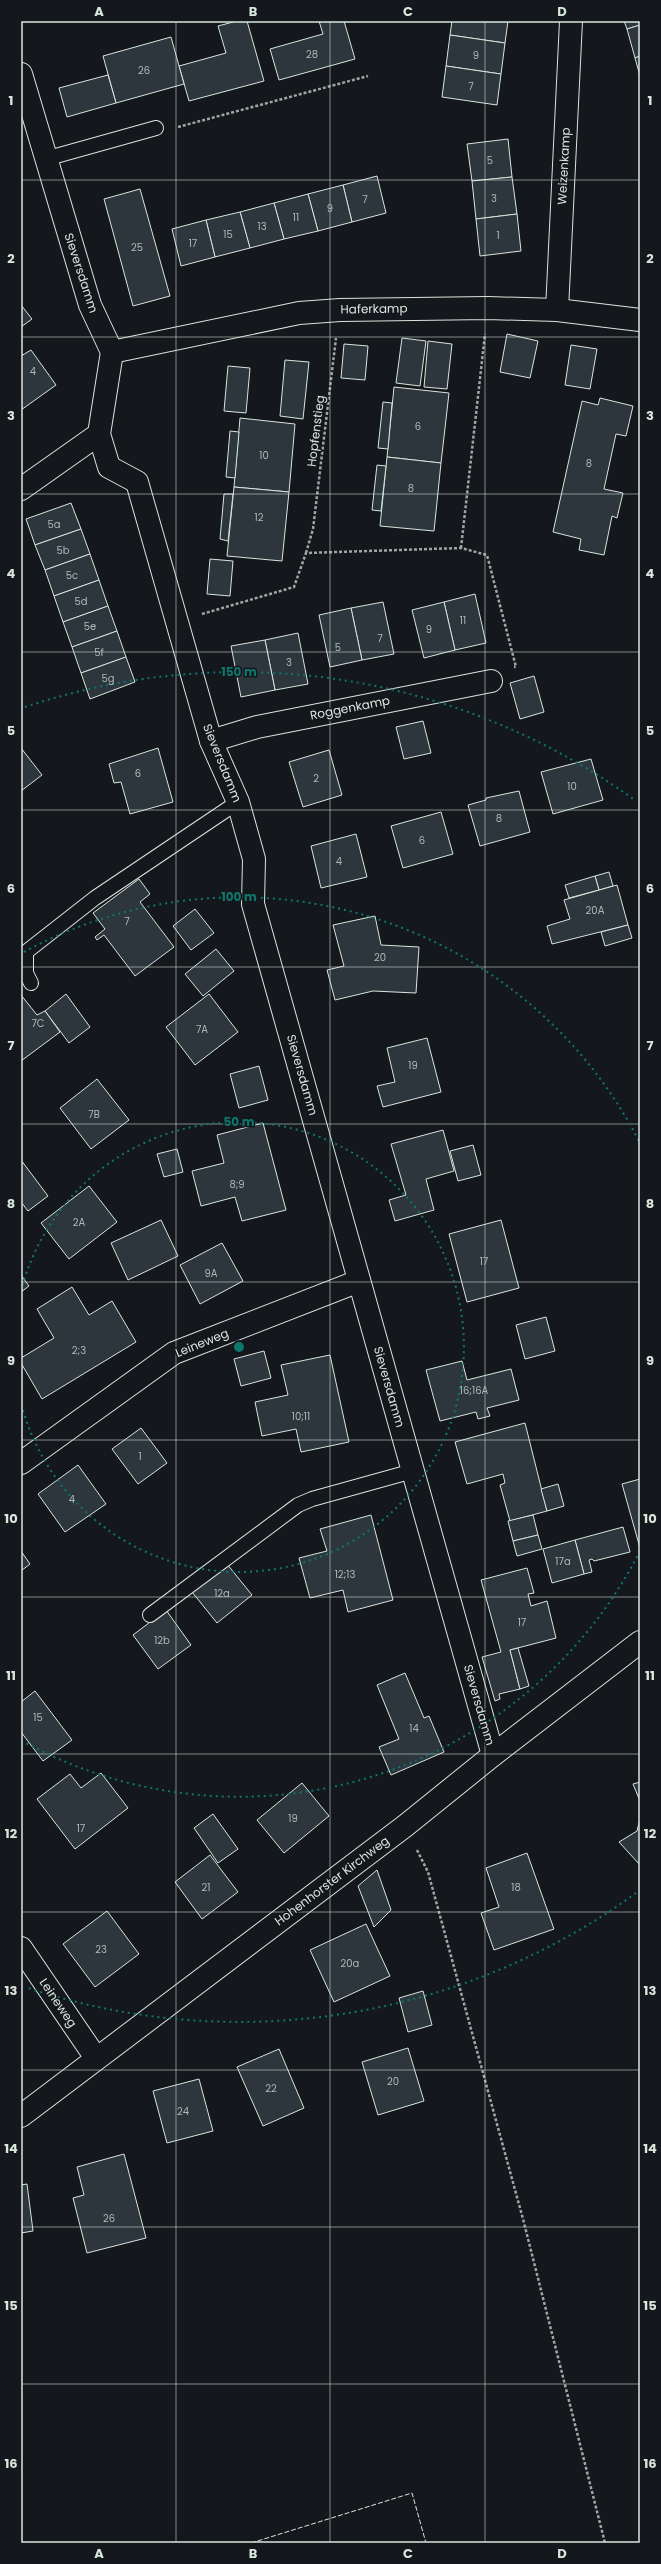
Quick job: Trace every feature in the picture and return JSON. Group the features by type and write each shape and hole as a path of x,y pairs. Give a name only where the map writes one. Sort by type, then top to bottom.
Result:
{"street":[{"name":"Weizenkamp","path":"557,310 571,21"},
{"name":"Sieversdamm","path":"21,74 45,159 90,305 112,352 99,434 109,467 137,482 211,741 238,802 254,859 254,904 493,1755"},
{"name":"Haferkamp","path":"112,352 299,312 488,308 557,310 640,320"},
{"path":"21,489 99,434"},
{"name":"Roggenkamp","path":"211,741 257,727 491,681"},
{"name":"Leineweg","path":"21,1463 174,1353 359,1281"},
{"name":"Hohenhorster Kirchweg","path":"21,2116 404,1826 493,1755 640,1642"},
{"name":"Leineweg","path":"21,1948 96,2058"}],"lane":[{"path":"45,159 156,128"},
{"path":"31,983 26,973 26,952 95,898 238,802"},
{"path":"150,1615 298,1506 312,1499 413,1471"}],"path":[{"path":"156,128 168,130 368,76"},
{"path":"461,548 488,308"},
{"name":"Hopfenstieg","path":"176,622 294,587 313,529 340,310"},
{"path":"306,553 461,548 487,555 516,667 498,671 491,681"},
{"path":"404,1826 428,1872 523,2219 605,2543"}],"building":[{"path":"237,21 247,21 264,81 189,101 179,66 226,53 218,26"},
{"path":"319,21 344,21 355,59 279,80 270,49 323,34"},
{"path":"452,21 508,21 505,43 450,35"},
{"path":"624,21 640,21 640,25 627,29"},
{"path":"640,25 640,56 635,58 627,29"},
{"path":"450,35 505,43 501,74 446,66"},
{"path":"171,37 184,84 116,103 103,56"},
{"path":"640,56 640,76 635,58"},
{"path":"446,66 501,74 497,105 442,97"},
{"path":"108,75 116,103 67,117 59,88"},
{"path":"508,139 512,177 472,181 467,144"},
{"path":"377,176 386,213 352,222 343,185"},
{"path":"512,177 517,214 476,219 472,181"},
{"path":"343,185 352,222 318,231 308,194"},
{"path":"140,189 170,296 133,306 104,199"},
{"path":"308,194 318,231 284,239 274,203"},
{"path":"274,203 284,239 250,248 240,212"},
{"path":"240,212 250,248 215,257 206,220"},
{"path":"517,214 521,251 480,256 476,219"},
{"path":"206,220 215,257 181,266 172,229"},
{"path":"21,305 32,319 21,327"},
{"path":"507,334 538,341 530,378 500,372"},
{"path":"402,338 426,341 420,386 396,383"},
{"path":"428,341 452,344 447,389 424,387"},
{"path":"344,344 368,346 365,380 341,378"},
{"path":"571,345 597,349 590,389 565,385"},
{"path":"31,350 56,385 21,410 21,356"},
{"path":"285,360 309,362 303,419 280,416"},
{"path":"228,366 250,368 246,413 224,411"},
{"path":"394,387 449,393 441,463 387,457"},
{"path":"600,398 633,406 626,436 616,434 604,489 623,493 617,518 612,516 604,555 579,550 581,539 553,532 582,401 598,405"},
{"path":"383,402 392,403 388,449 378,448"},
{"path":"240,418 295,424 289,492 234,487"},
{"path":"230,431 239,432 235,478 226,477"},
{"path":"387,457 441,463 434,531 380,526"},
{"path":"377,465 386,466 381,511 372,510"},
{"path":"234,487 289,492 282,561 227,556"},
{"path":"224,494 233,494 228,541 220,539"},
{"path":"71,503 81,529 35,545 26,519"},
{"path":"81,529 90,554 45,570 35,545"},
{"path":"90,554 99,580 54,596 45,570"},
{"path":"210,559 233,561 230,596 207,594"},
{"path":"99,580 108,606 63,622 54,596"},
{"path":"475,594 486,643 455,650 444,602"},
{"path":"383,602 394,654 362,660 351,608"},
{"path":"444,602 455,650 424,658 412,610"},
{"path":"108,606 117,631 72,647 63,622"},
{"path":"351,608 362,660 330,667 319,615"},
{"path":"117,631 126,657 81,673 72,647"},
{"path":"298,633 308,684 275,690 265,640"},
{"path":"265,640 275,690 241,697 231,646"},
{"path":"126,657 135,682 90,699 81,673"},
{"path":"534,676 544,712 520,719 510,683"},
{"path":"423,721 431,753 404,759 396,727"},
{"path":"21,748 42,775 21,791"},
{"path":"158,748 173,802 130,814 121,782 114,783 109,764"},
{"path":"329,750 342,795 303,807 289,762"},
{"path":"591,759 603,800 553,814 541,772"},
{"path":"519,791 530,832 480,846 468,805 486,800 486,798"},
{"path":"441,812 453,854 403,868 391,826"},
{"path":"356,834 367,877 321,888 311,846"},
{"path":"609,872 613,886 599,890 595,876"},
{"path":"595,876 599,890 569,898 565,885"},
{"path":"139,879 150,894 140,902 174,947 135,976 104,935 97,940 95,937 105,929 93,913"},
{"path":"617,885 628,925 552,944 547,926 570,919 564,900"},
{"path":"195,909 214,933 191,950 173,926"},
{"path":"375,916 381,945 419,947 416,993 373,991 335,1000 327,970 344,966 333,925"},
{"path":"628,925 632,938 605,946 601,932"},
{"path":"216,949 234,971 203,996 185,974"},
{"path":"66,994 90,1027 69,1043 45,1011"},
{"path":"209,994 238,1032 195,1065 166,1027"},
{"path":"21,995 37,1015 45,1011 60,1032 21,1061"},
{"path":"427,1038 441,1092 383,1107 377,1086 395,1082 387,1048"},
{"path":"259,1066 268,1100 239,1108 230,1074"},
{"path":"97,1079 129,1120 91,1149 60,1108"},
{"path":"263,1123 286,1210 242,1221 235,1197 201,1206 192,1171 224,1163 217,1135"},
{"path":"443,1130 454,1171 426,1179 434,1210 395,1221 389,1200 406,1195 391,1144"},
{"path":"473,1145 481,1175 458,1181 450,1151"},
{"path":"177,1149 183,1172 164,1177 157,1154"},
{"path":"21,1160 48,1196 28,1211 21,1202"},
{"path":"89,1186 117,1222 69,1259 41,1223"},
{"path":"161,1220 178,1256 128,1280 111,1243"},
{"path":"501,1220 519,1288 467,1302 449,1234"},
{"path":"222,1243 243,1281 200,1304 180,1265"},
{"path":"21,1275 29,1286 21,1292"},
{"path":"72,1287 89,1315 112,1301 136,1342 42,1399 21,1363 21,1358 54,1338 37,1309"},
{"path":"546,1317 555,1351 525,1359 516,1325"},
{"path":"264,1351 271,1378 241,1386 234,1359"},
{"path":"330,1355 349,1442 301,1452 296,1429 262,1436 255,1402 288,1395 281,1365"},
{"path":"462,1361 467,1380 511,1369 519,1400 487,1408 490,1416 478,1419 476,1412 440,1421 426,1370"},
{"path":"525,1423 547,1511 510,1521 500,1485 505,1483 503,1474 467,1484 455,1442"},
{"path":"141,1428 167,1463 138,1484 112,1449"},
{"path":"78,1465 106,1504 65,1532 38,1494"},
{"path":"640,1479 640,1548 622,1484"},
{"path":"558,1484 564,1506 547,1511 541,1489"},
{"path":"371,1515 393,1600 348,1612 343,1590 310,1598 299,1558 327,1551 320,1529"},
{"path":"533,1515 538,1535 513,1541 508,1521"},
{"path":"623,1527 630,1552 594,1561 592,1559 589,1560 592,1572 584,1574 575,1540"},
{"path":"538,1535 542,1549 517,1556 513,1541"},
{"path":"575,1540 584,1574 552,1583 543,1549"},
{"path":"21,1551 30,1564 21,1571"},
{"path":"227,1564 252,1595 217,1623 192,1592"},
{"path":"527,1568 534,1593 528,1594 531,1606 547,1601 556,1638 510,1650 520,1689 499,1694 500,1699 495,1701 482,1657 501,1652 481,1580"},
{"path":"166,1610 191,1645 158,1669 133,1635"},
{"path":"518,1648 529,1686 520,1689 510,1650"},
{"path":"405,1673 424,1718 429,1716 444,1752 391,1775 379,1747 399,1739 377,1685"},
{"path":"35,1691 72,1740 43,1761 21,1732 21,1702"},
{"path":"101,1773 128,1808 75,1849 37,1799 70,1774 81,1788"},
{"path":"640,1782 640,1801 633,1784"},
{"path":"302,1783 329,1816 284,1853 257,1820"},
{"path":"213,1814 238,1849 218,1863 194,1828"},
{"path":"640,1819 640,1865 619,1842 637,1831"},
{"path":"527,1853 554,1929 494,1950 481,1913 499,1907 486,1868"},
{"path":"210,1855 238,1892 202,1919 175,1882"},
{"path":"377,1870 391,1910 374,1927 358,1886"},
{"path":"107,1911 139,1954 95,1987 63,1944"},
{"path":"366,1924 390,1976 334,2002 310,1950"},
{"path":"423,1991 432,2025 408,2032 399,1998"},
{"path":"408,2048 424,2101 378,2115 362,2062"},
{"path":"279,2049 304,2108 263,2126 237,2067"},
{"path":"199,2079 213,2131 167,2143 153,2091"},
{"path":"124,2154 146,2238 87,2253 73,2198 84,2195 77,2167"},
{"path":"27,2184 33,2231 21,2233 21,2185"}],"fence":[{"path":"251,2543 412,2493 426,2543"}]}
